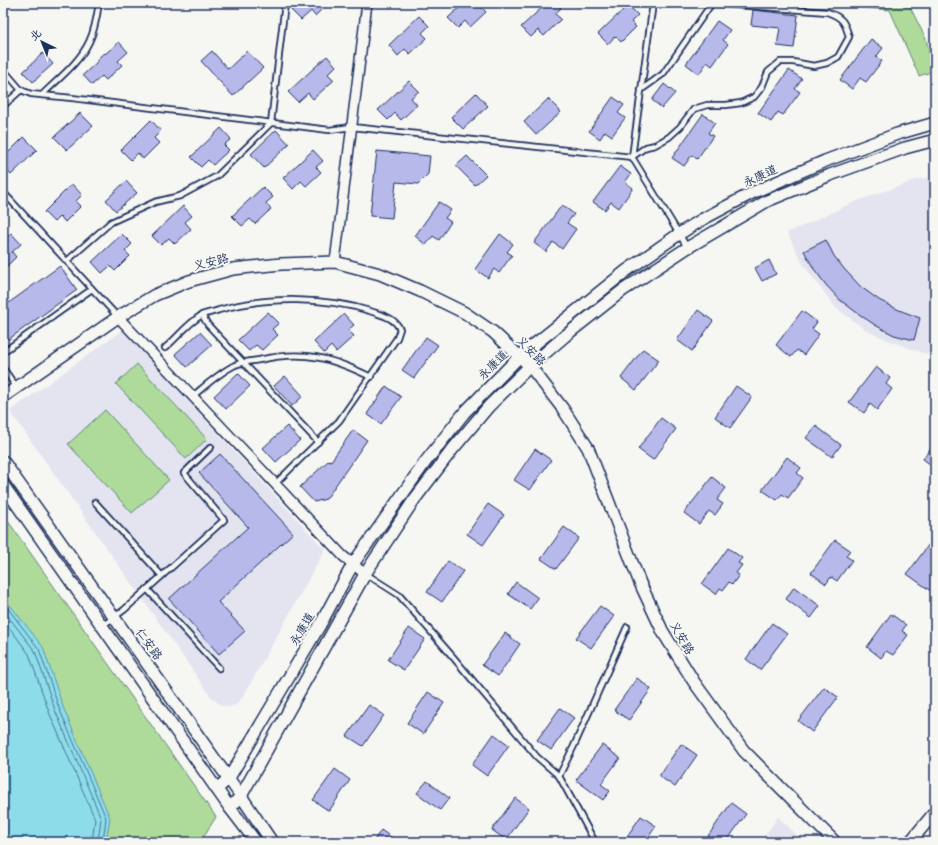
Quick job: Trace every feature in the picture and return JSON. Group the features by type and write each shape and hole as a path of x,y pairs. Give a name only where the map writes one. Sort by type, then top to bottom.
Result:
{"street":[{"path":"335,262 367,3"},
{"name":"永康道","path":"217,789 229,778 320,625 353,564 426,461 464,413 520,356 626,271 703,219 754,192 825,161 897,134 935,123"},
{"path":"230,808 242,796 365,574 414,500 452,450 489,406 530,366 622,291 687,248 768,202 830,175 904,148 935,140"},
{"name":"义安路","path":"3,397 118,317 155,295 189,281 233,269 281,264 335,262 380,274 420,291 465,313 493,332 520,356 530,366 563,409 588,448 640,583 663,632 694,682 744,751 835,842"},
{"path":"118,317 343,556 365,574"},
{"name":"仁安路","path":"3,461 242,796 272,842"},
{"path":"3,485 230,808 256,842"},
{"path":"910,842 935,812"}],"lane":[{"path":"42,95 78,58 89,42 96,22 99,3"},
{"path":"66,261 111,222 155,202 180,196 217,176 271,123 285,3"},
{"path":"653,3 632,157 687,248"},
{"path":"3,69 21,90 31,94 329,130 352,127 632,157 646,147 654,145 669,137 680,127 694,110 707,105 741,103 754,97 762,87 768,72 780,62 793,62 814,66 827,63 838,57 849,37 847,28 842,20 836,15 827,12 712,3 663,74 641,90"},
{"path":"3,106 21,90"},
{"path":"3,192 118,317"},
{"path":"3,352 92,288"},
{"path":"166,348 202,315 231,306 266,301 310,300 341,304 363,309 390,318 397,322 400,329 397,338 339,421 275,484"},
{"path":"202,315 208,326 318,442"},
{"path":"193,396 220,374 236,365 287,355 309,355 346,364 371,376"},
{"path":"3,368 17,388"},
{"path":"102,626 162,576 224,520 184,473 211,447"},
{"path":"95,502 162,576"},
{"path":"365,574 399,595 537,757 558,776 596,842"},
{"path":"147,589 219,668"},
{"path":"558,776 574,746 627,627"}],"shaded area":[{"path":"928,178 935,182 935,354 923,353 867,331 836,308 804,266 787,233 857,201 919,179"},
{"path":"123,330 325,550 244,695 236,705 228,707 221,705 212,698 10,411"},
{"path":"778,817 804,842 760,842"}],"green space":[{"path":"806,3 908,3 926,39 934,71 919,76 890,10"},
{"path":"137,364 207,439 186,459 116,384"},
{"path":"105,410 169,480 132,513 68,444"},
{"path":"3,514 216,817 200,842 3,842"}],"water":[{"path":"3,596 43,647 63,707 110,818 106,842 3,842"}],"building":[{"path":"299,3 328,3 315,16 311,11 301,20 291,10"},
{"path":"464,3 477,3 486,12 470,27 465,21 458,28 448,18"},
{"path":"547,3 556,3 561,8 555,14 561,19 544,36 538,30 531,37 521,27"},
{"path":"628,5 638,15 631,22 636,27 621,42 615,36 608,44 598,34"},
{"path":"753,10 798,15 794,48 777,46 780,28 751,25"},
{"path":"419,16 429,26 422,33 427,38 410,54 405,49 398,56 389,45"},
{"path":"717,21 730,30 723,40 728,44 712,66 707,62 699,74 686,64"},
{"path":"871,39 883,48 876,57 882,61 866,82 860,78 852,89 840,80"},
{"path":"119,42 128,52 118,61 122,65 106,80 102,76 92,85 83,75 98,61 96,60"},
{"path":"212,51 228,69 247,51 263,68 233,96 201,61"},
{"path":"43,53 53,64 33,82 23,72"},
{"path":"327,56 336,66 328,74 334,80 313,99 308,93 298,102 288,92"},
{"path":"789,70 802,79 795,89 800,92 783,115 778,112 771,122 758,113"},
{"path":"409,81 419,91 411,98 417,105 401,120 395,113 388,120 378,110"},
{"path":"664,84 675,93 662,108 652,100"},
{"path":"476,93 488,106 463,129 451,117"},
{"path":"613,97 624,105 618,113 625,118 612,136 605,131 600,139 589,131"},
{"path":"548,99 561,112 536,135 524,122"},
{"path":"80,113 93,126 67,150 54,137"},
{"path":"703,114 715,123 708,133 713,136 697,159 692,155 684,166 672,158"},
{"path":"151,120 161,131 154,138 159,143 143,159 138,153 131,160 121,150"},
{"path":"221,128 231,139 224,145 229,150 213,165 208,160 201,167 191,157"},
{"path":"276,130 289,144 264,168 251,154"},
{"path":"24,137 37,150 11,175 3,166 3,158"},
{"path":"313,150 323,161 316,167 321,172 306,186 301,181 293,189 283,178"},
{"path":"377,151 430,156 428,174 418,184 396,182 392,218 370,216"},
{"path":"467,156 486,175 475,185 456,166"},
{"path":"620,166 631,174 625,182 633,188 619,208 611,202 605,210 593,202"},
{"path":"126,181 137,193 116,211 106,200"},
{"path":"72,184 82,195 76,201 81,206 65,222 60,216 54,222 44,212"},
{"path":"263,187 273,197 266,203 271,209 255,224 250,219 242,226 232,216"},
{"path":"439,202 451,210 445,218 451,222 439,240 433,236 426,245 415,236"},
{"path":"562,205 574,214 567,223 576,229 562,249 553,242 546,252 534,243"},
{"path":"183,206 192,216 185,222 191,229 175,244 169,238 161,245 152,236"},
{"path":"11,233 21,244 12,252 16,257 3,270 3,241"},
{"path":"122,234 132,244 125,251 130,256 115,271 110,266 102,273 92,262"},
{"path":"500,234 513,244 507,252 512,255 499,273 494,269 488,278 475,269"},
{"path":"826,240 834,256 861,287 879,300 920,318 914,340 894,335 875,325 840,300 826,285 814,269 804,251"},
{"path":"769,260 776,274 762,281 755,268"},
{"path":"60,266 77,290 9,339 3,338 3,307"},
{"path":"698,310 713,321 692,351 677,340"},
{"path":"802,311 817,322 812,329 819,334 804,355 797,350 791,357 776,345"},
{"path":"268,312 279,323 272,329 278,335 262,350 256,345 249,351 238,340"},
{"path":"344,314 354,325 348,330 354,336 336,352 331,346 324,353 314,342"},
{"path":"200,332 212,345 187,367 175,354"},
{"path":"426,337 438,345 414,378 402,370"},
{"path":"643,349 659,360 636,390 621,378"},
{"path":"876,367 890,378 886,384 892,389 877,410 870,404 864,413 849,402"},
{"path":"238,373 250,386 226,409 214,396"},
{"path":"285,376 303,396 292,406 274,386"},
{"path":"386,386 401,397 381,424 367,414"},
{"path":"736,386 752,397 730,428 715,417"},
{"path":"661,418 676,429 653,460 638,449"},
{"path":"287,426 300,440 276,462 263,448"},
{"path":"816,426 841,445 832,457 806,438"},
{"path":"353,430 367,440 326,499 314,502 300,487 329,460 331,461"},
{"path":"935,442 935,468 923,459"},
{"path":"535,449 551,460 530,490 514,480"},
{"path":"220,454 293,533 218,602 245,631 219,654 169,599 248,527 199,473"},
{"path":"787,457 801,468 797,473 803,478 788,498 782,494 777,500 762,490"},
{"path":"712,477 726,488 717,500 723,504 715,515 709,511 699,524 684,513"},
{"path":"488,504 504,515 483,545 467,534"},
{"path":"564,527 579,538 556,569 541,559"},
{"path":"935,536 935,594 907,574"},
{"path":"835,540 850,550 846,556 852,560 837,581 831,577 826,584 811,573"},
{"path":"728,548 742,558 738,563 742,565 736,573 739,575 732,585 729,582 723,590 720,588 716,594 702,584"},
{"path":"448,561 463,571 442,602 427,592"},
{"path":"516,582 538,598 530,609 508,594"},
{"path":"794,587 820,606 811,618 786,599"},
{"path":"600,606 614,616 591,648 576,638"},
{"path":"891,614 906,625 902,631 908,635 893,655 886,651 881,658 867,647"},
{"path":"772,623 787,634 760,670 746,659"},
{"path":"409,628 425,639 404,670 388,660"},
{"path":"505,633 520,644 498,676 482,665"},
{"path":"637,678 651,689 629,720 614,710"},
{"path":"824,687 838,697 812,732 798,721"},
{"path":"428,692 444,703 423,734 407,723"},
{"path":"369,705 384,715 363,746 347,736"},
{"path":"560,708 574,718 551,750 537,740"},
{"path":"494,734 509,745 487,776 472,765"},
{"path":"681,744 697,755 675,787 659,776"},
{"path":"602,745 620,758 601,784 610,791 603,800 576,780"},
{"path":"335,769 350,780 329,811 313,800"},
{"path":"427,781 449,798 440,810 417,793"},
{"path":"515,798 529,808 506,840 492,830"},
{"path":"731,803 746,814 726,842 716,842 708,836"},
{"path":"641,816 656,826 645,842 623,842"},
{"path":"381,830 398,842 373,842"}]}
